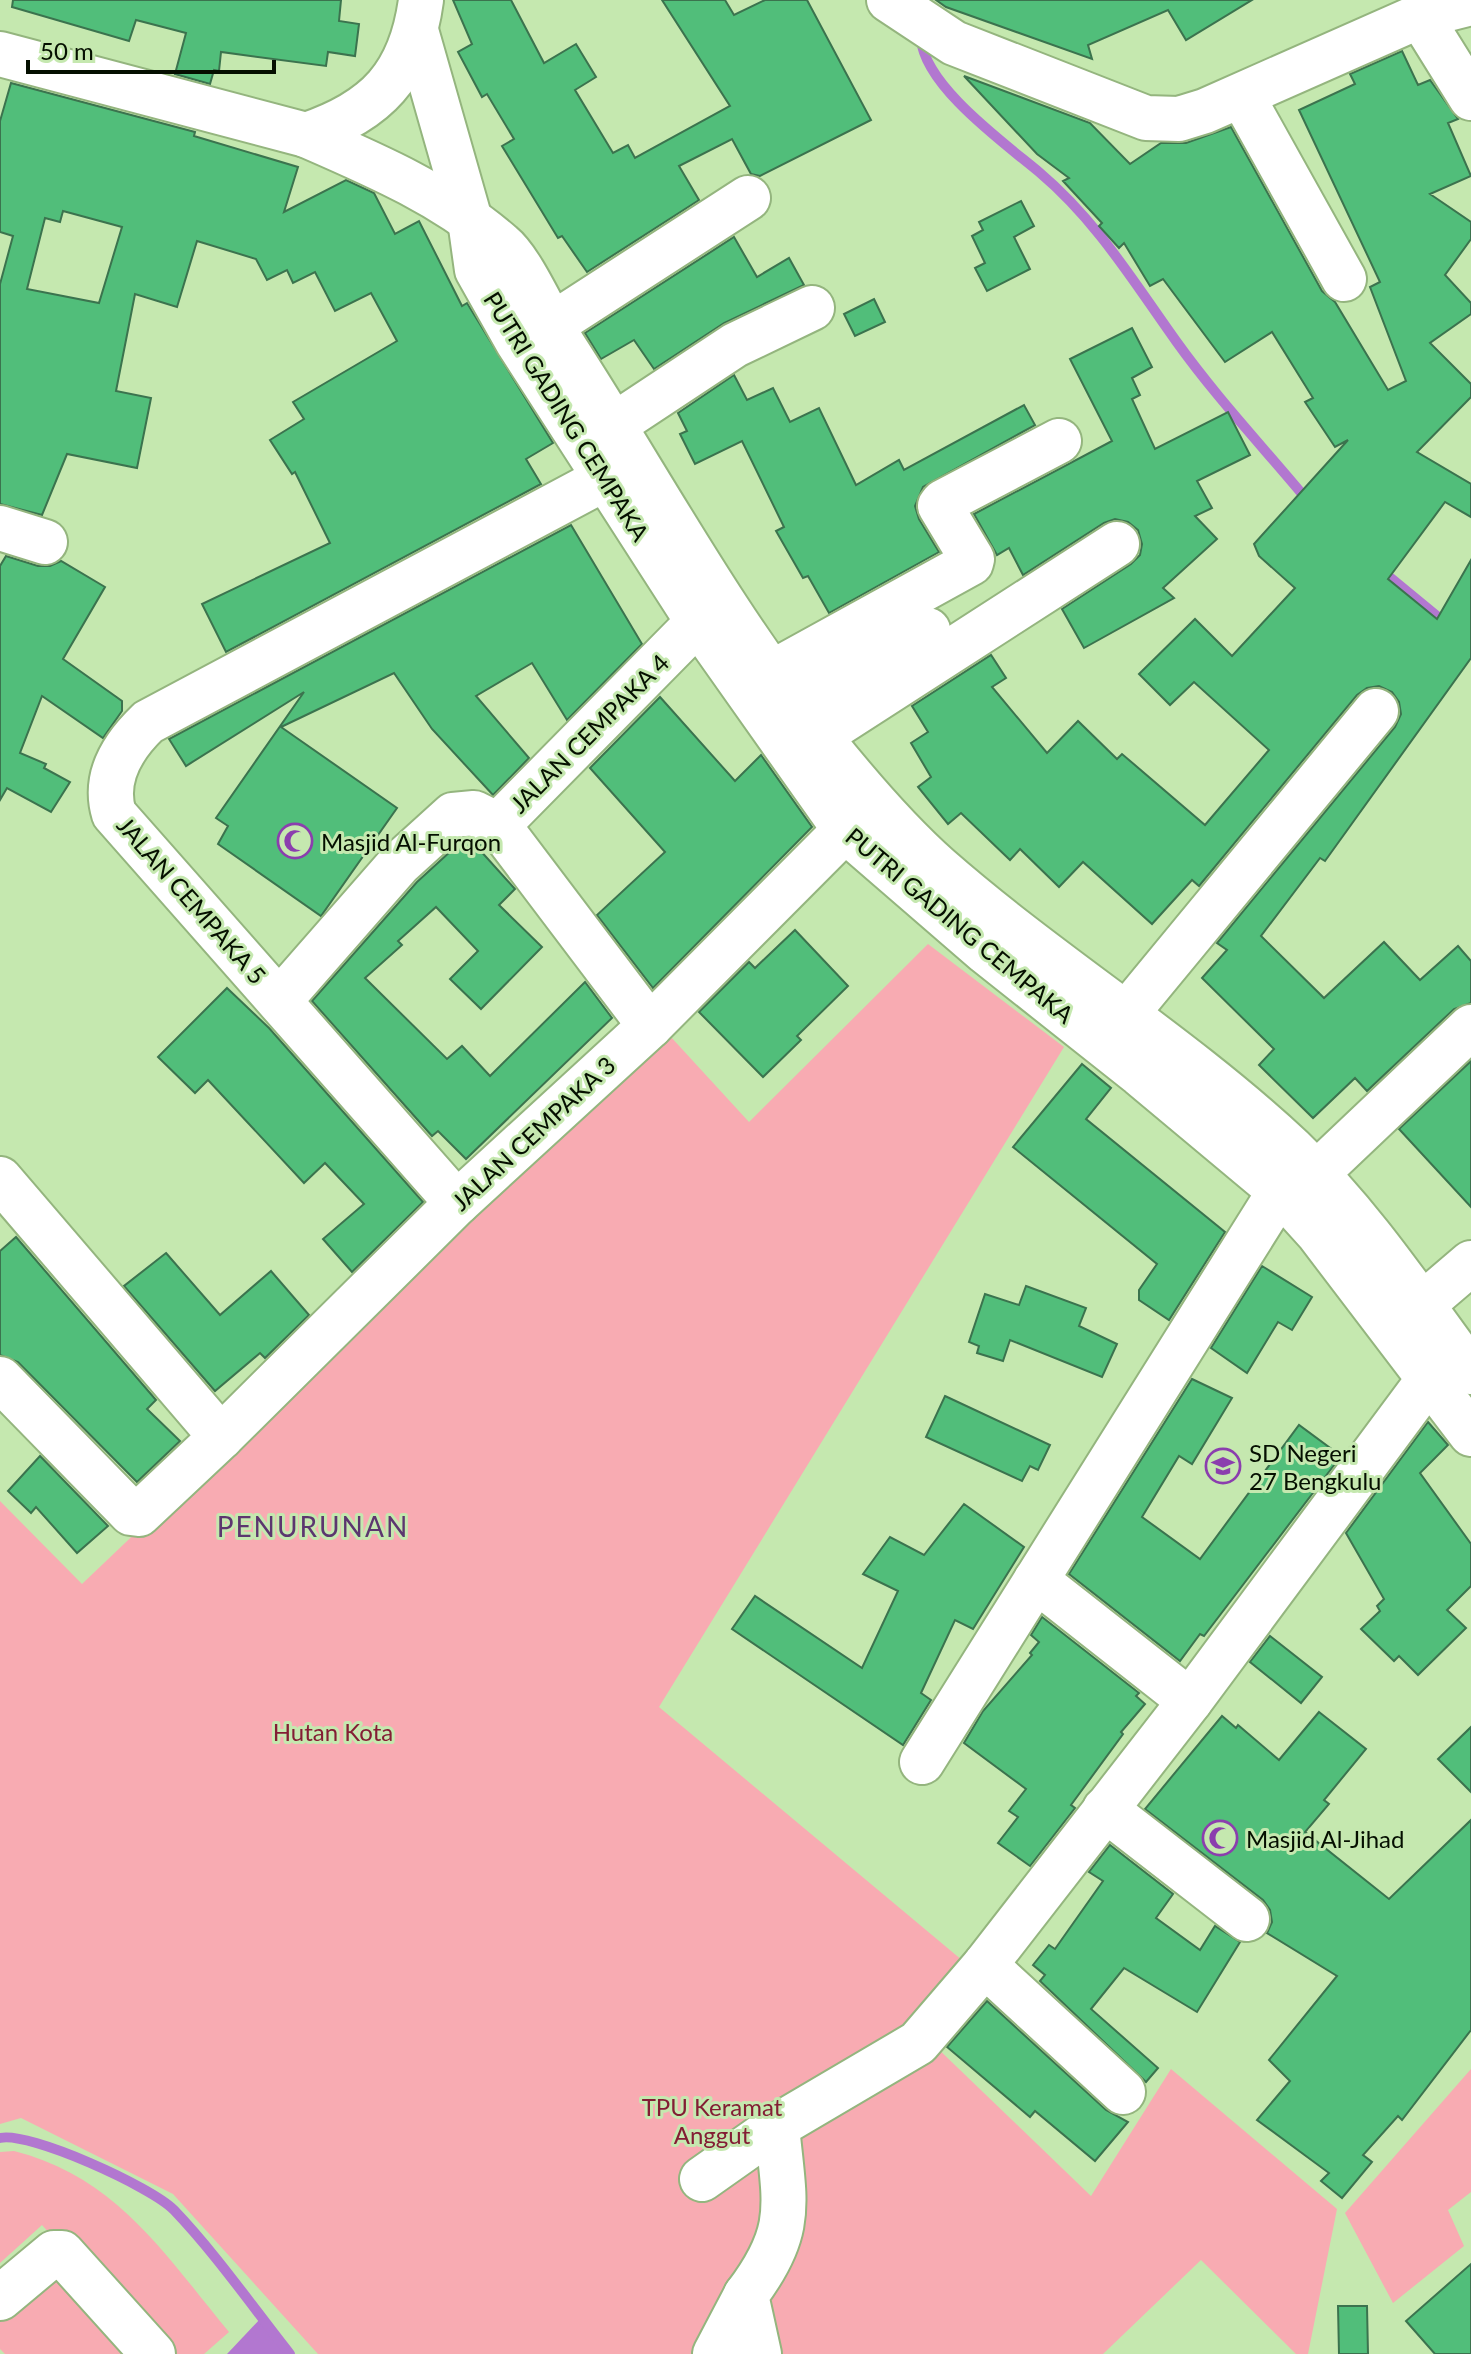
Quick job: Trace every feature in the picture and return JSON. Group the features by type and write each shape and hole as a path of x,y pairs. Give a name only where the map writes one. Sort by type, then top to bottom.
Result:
{"street":[{"path":"900,8 954,43 1146,118 1179,119 1242,96 1420,16 1471,3"},
{"path":"1420,16 1471,98"},
{"path":"306,135 340,123 380,96 394,79 419,17"},
{"name":"PUTRI GADING CEMPAKA","path":"419,17 470,220 477,270 517,341 604,479 714,615 773,672 809,722 883,812 938,867 1115,1029"},
{"name":"PUTRI GADING CEMPAKA","path":"4,63 306,135 386,170 470,220 507,248 550,326 614,425 714,615 845,830 986,952 1115,1029 1291,1149 1298,1183 1326,1243 1452,1368"},
{"path":"1242,96 1344,279"},
{"path":"550,326 748,198"},
{"path":"614,425 735,345 812,308"},
{"path":"773,672 971,563 972,559 941,503 1059,441"},
{"name":"JALAN CEMPAKA 5","path":"457,1203 114,814 108,794 114,767 148,722 604,479"},
{"path":"0,528 45,542"},
{"path":"809,722 1117,544"},
{"name":"JALAN CEMPAKA 4","path":"650,1026 498,825 714,615"},
{"path":"809,722 928,630"},
{"path":"1115,1029 1376,711"},
{"path":"280,1000 399,864 453,815 474,813 498,825"},
{"name":"JALAN CEMPAKA 3","path":"0,1379 135,1514 221,1437 457,1203 650,1026 845,830"},
{"path":"922,1762 1036,1580 1298,1183 1471,1027"},
{"path":"0,1179 221,1437"},
{"name":"PUTRI GADING CEMPAKA","path":"1298,1183 1357,1218 1423,1304 1452,1368 1471,1434"},
{"path":"1423,1304 1471,1263"},
{"path":"702,2179 777,2126 918,2043 985,1965 1452,1368"},
{"path":"1036,1580 1190,1701"},
{"path":"1105,1809 1247,1919"},
{"path":"985,1965 1123,2092"},
{"path":"715,2354 746,2295 770,2263 782,2231 784,2204 777,2126"},
{"path":"0,2298 54,2253 62,2253 153,2354"},
{"path":"746,2295 759,2354"}],"green space":[{"path":"928,944 1064,1047 659,1707 987,1981 932,2043 1091,2196 1171,2069 1337,2209 1308,2354 1296,2354 1201,2260 1103,2354 318,2354 173,2194 21,2118 0,2124 0,1501 82,1584 380,1300 659,1024 749,1122"},
{"path":"1471,2069 1471,2192 1448,2210 1464,2246 1393,2303 1345,2213"},
{"path":"14,2151 50,2163 82,2179 110,2199 160,2248 229,2332 204,2354 160,2354 42,2225 0,2263 0,2152"},
{"path":"39,2248 138,2354 5,2354 0,2349 0,2285"}],"shaded area":[{"path":"261,2318 290,2354 227,2354"}],"building":[{"path":"13,0 341,0 339,21 359,24 355,56 328,52 326,66 221,52 219,71 214,70 210,84 175,74 186,33 136,20 129,41 12,7"},
{"path":"453,0 511,0 544,63 576,44 596,77 575,90 613,153 628,145 635,158 730,106 662,0 725,0 734,15 765,0 807,0 871,120 760,176 751,174 732,139 679,166 699,200 587,272 562,236 558,238 502,146 514,139 487,94 482,97 458,52 472,44"},
{"path":"936,0 1252,0 1186,40 1168,10 1088,45 1092,59 946,7"},
{"path":"1402,51 1418,85 1430,80 1458,119 1448,123 1471,176 1430,194 1471,222 1471,239 1445,275 1471,303 1471,314 1430,343 1471,384 1471,397 1417,452 1471,484 1471,517 1445,502 1388,579 1437,619 1471,560 1471,658 1325,861 1320,858 1261,936 1324,998 1384,942 1420,980 1458,946 1471,961 1471,1003 1454,1009 1367,1091 1355,1078 1313,1118 1259,1065 1274,1049 1202,978 1227,950 1217,943 1395,727 1401,714 1399,702 1392,692 1379,686 1367,688 1357,695 1199,886 1192,880 1152,924 1083,862 1059,887 1020,849 1010,860 961,813 948,824 918,787 931,777 911,743 928,732 912,706 991,655 1006,678 992,687 1047,753 1078,721 1117,759 1122,754 1205,825 1269,750 1194,682 1170,705 1139,674 1195,619 1232,656 1295,588 1259,556 1254,544 1348,440 1335,447 1305,402 1313,398 1272,332 1225,362 1163,279 1150,286 1124,243 1119,248 1099,226 1102,223 1063,181 1069,178 1037,154 964,76 1090,123 1130,164 1161,143 1186,143 1231,127 1322,291 1335,302 1388,390 1406,381 1370,287 1380,282 1299,110 1355,84 1350,74"},
{"path":"11,83 195,132 194,136 298,167 284,212 346,180 374,193 395,234 419,221 462,306 467,303 553,443 526,459 541,484 226,652 202,604 330,543 295,472 292,474 270,440 304,419 293,402 397,341 371,293 335,311 315,272 293,283 287,270 267,280 256,259 197,241 177,307 135,294 116,391 151,398 137,468 67,454 42,515 0,504 0,284 13,236 0,232 0,121","holes":["63,211 122,227 99,303 27,289 45,218 60,222"]},
{"path":"1021,201 1034,226 1014,237 1030,269 987,291 975,268 985,263 972,236 983,230 979,222"},
{"path":"734,237 757,277 789,258 804,285 724,323 654,369 634,340 601,359 585,333"},
{"path":"874,299 885,322 855,336 844,314"},
{"path":"1132,328 1152,367 1132,378 1140,395 1132,399 1155,449 1228,412 1250,455 1197,481 1212,508 1195,516 1217,539 1163,588 1174,598 1084,648 1062,609 1140,555 1142,544 1138,530 1128,522 1115,519 1104,523 1023,575 1009,548 997,555 974,514 1112,441 1070,359"},
{"path":"734,375 747,400 773,388 790,422 819,408 856,485 899,460 904,470 1024,405 1035,425 923,487 915,506 919,519 939,552 829,613 808,576 803,578 776,531 784,527 742,441 695,464 680,434 687,431 678,413"},
{"path":"571,525 642,644 567,720 532,663 476,696 529,758 493,795 432,729 394,673 281,727 397,808 321,916 218,844 228,826 216,818 304,692 186,766 169,739"},
{"path":"6,556 38,566 50,566 61,561 105,587 63,659 122,701 122,711 103,738 42,696 20,753 46,764 44,768 70,782 51,812 7,788 0,800 0,566"},
{"path":"660,697 735,781 761,755 812,827 653,988 597,915 665,852 590,768"},
{"path":"464,839 481,845 478,848 515,889 499,905 542,947 481,1009 450,979 478,951 436,907 398,941 402,945 365,978 447,1059 462,1046 490,1076 585,982 612,1018 466,1159 438,1131 432,1136 312,1001 417,882"},
{"path":"795,930 848,986 797,1036 801,1040 763,1077 699,1012 749,962 755,968"},
{"path":"227,988 269,1028 423,1202 352,1272 323,1239 364,1204 325,1163 304,1183 208,1080 195,1093 158,1057"},
{"path":"1471,1061 1471,1207 1399,1129"},
{"path":"1082,1064 1111,1088 1086,1119 1225,1232 1169,1320 1139,1300 1139,1290 1157,1264 1013,1147"},
{"path":"16,1237 156,1400 147,1409 180,1441 137,1482 18,1362 0,1355 0,1251"},
{"path":"166,1253 220,1315 271,1271 309,1315 265,1358 260,1353 215,1391 124,1286"},
{"path":"1262,1266 1312,1297 1292,1330 1278,1322 1247,1373 1211,1348"},
{"path":"1026,1286 1086,1308 1079,1326 1117,1344 1102,1377 1010,1340 1003,1361 977,1353 979,1346 969,1342 985,1294 1019,1305"},
{"path":"1192,1379 1232,1398 1192,1464 1179,1456 1142,1517 1200,1559 1299,1425 1341,1456 1204,1636 1200,1634 1180,1661 1069,1574"},
{"path":"945,1396 1050,1445 1038,1470 1030,1466 1022,1481 926,1437"},
{"path":"1428,1422 1448,1445 1420,1473 1471,1544 1471,1586 1447,1610 1466,1628 1418,1675 1399,1656 1394,1661 1361,1629 1380,1611 1377,1606 1384,1599 1346,1533"},
{"path":"40,1456 108,1526 77,1553 36,1507 31,1513 8,1491"},
{"path":"964,1504 1024,1547 973,1629 955,1620 921,1693 931,1700 903,1745 732,1629 755,1596 862,1668 898,1591 863,1574 890,1537 924,1555"},
{"path":"1042,1617 1139,1693 1136,1696 1145,1704 1121,1732 1123,1734 1071,1805 1075,1808 1030,1866 998,1843 1018,1817 1009,1811 1026,1789 964,1743 983,1711 1032,1655 1030,1653 1039,1642 1031,1635"},
{"path":"1270,1636 1322,1677 1301,1703 1250,1662"},
{"path":"1319,1712 1366,1749 1324,1800 1329,1804 1305,1832 1389,1899 1471,1820 1471,2030 1402,2120 1398,2116 1363,2155 1372,2162 1342,2198 1321,2181 1329,2173 1257,2120 1290,2081 1269,2060 1337,1976 1267,1933 1272,1922 1270,1910 1263,1900 1145,1809 1222,1716 1236,1728 1238,1725 1279,1760"},
{"path":"1471,1727 1471,1792 1438,1759"},
{"path":"1110,1845 1173,1894 1156,1918 1200,1950 1215,1926 1240,1942 1197,2012 1124,1968 1091,2009 1158,2068 1146,2082 1040,1981 1045,1975 1033,1965 1049,1945 1055,1949 1103,1881 1089,1872"},
{"path":"987,2001 1106,2110 1128,2122 1095,2161 1035,2111 1030,2117 947,2047"},
{"path":"1471,2264 1471,2354 1435,2354 1406,2321"},
{"path":"1338,2306 1367,2306 1368,2354 1339,2354"}],"waterway":[{"path":"921,39 926,57 951,94 1079,211 1113,252 1207,382 1308,501"},
{"path":"1380,569 1448,625"},
{"path":"0,2138 15,2138 62,2152 117,2175 161,2200 204,2244 290,2354"}],"place":[{"name":"Masjid Al-Furqon","path":"295,841"},
{"name":"SD Negeri 27 Bengkulu","path":"1223,1466"},
{"name":"Masjid Al-Jihad","path":"1220,1838"}],"district":[{"name":"PENURUNAN","path":"313,1526"}],"park label":[{"name":"Hutan Kota","path":"333,1731"},
{"name":"TPU Keramat Anggut","path":"712,2120"}]}
